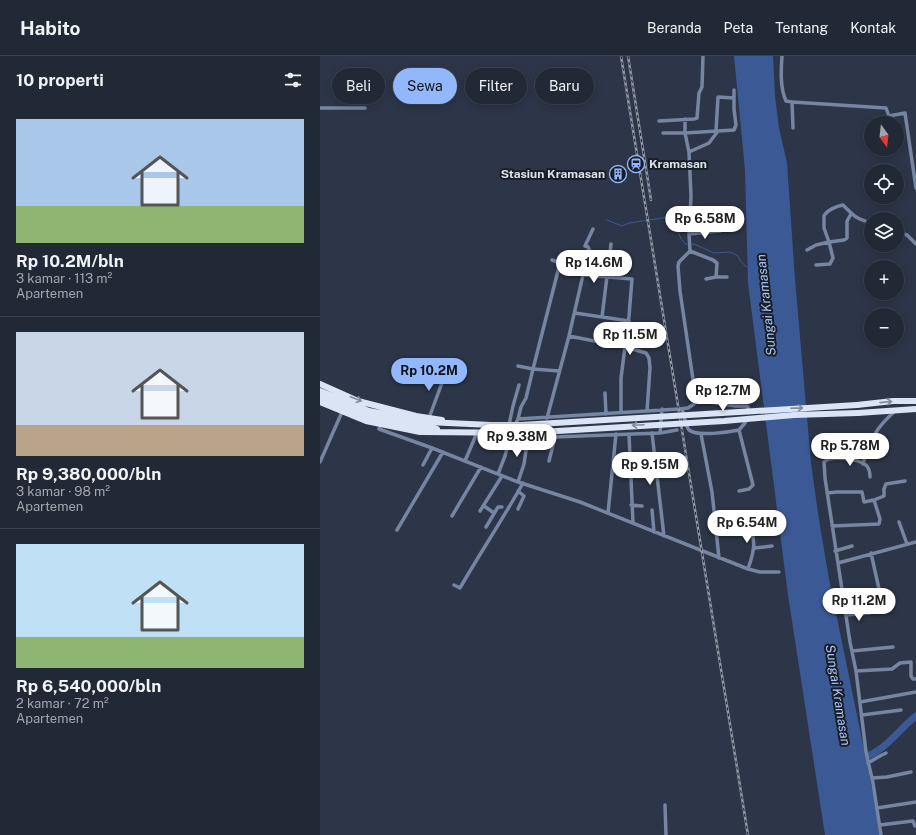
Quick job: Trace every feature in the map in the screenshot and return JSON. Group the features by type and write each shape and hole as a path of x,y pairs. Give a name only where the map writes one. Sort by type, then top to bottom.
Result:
{"highway":[{"path":"320,384 358,401 416,416 427,423"},
{"path":"320,391 369,411 475,433"},
{"path":"320,396 368,416 427,423 473,425 516,424 916,401"},
{"path":"320,402 357,418 420,432 526,435 717,422 794,415 916,409"}],"street":[{"path":"659,121 696,118 698,93 702,87 703,56"},
{"path":"782,56 782,75 786,101 886,108 889,116 905,113 916,188"},
{"path":"663,133 731,131 735,129 734,90"},
{"path":"689,152 709,143 717,131 718,96 734,98"},
{"path":"792,102 793,128"},
{"path":"320,108 365,108"},
{"path":"516,424 547,418 682,409 688,408 694,404 696,400 680,291 678,266 679,262 690,249 689,234 691,196 689,152 685,133 685,119"},
{"path":"816,265 830,264 833,260 833,254 824,228 825,214 842,205 845,206 850,214 864,220"},
{"path":"807,250 816,245 844,240 847,238 847,222 850,214"},
{"path":"547,418 570,336 574,313 590,249 585,246 593,229"},
{"path":"689,234 720,231"},
{"path":"904,235 916,244"},
{"path":"602,317 611,244"},
{"path":"690,249 715,261 717,265 716,277"},
{"path":"552,260 585,269"},
{"path":"516,424 521,407 526,398 560,263"},
{"path":"583,275 632,279 629,321 621,378 621,412"},
{"path":"706,279 727,277"},
{"path":"574,313 629,321"},
{"path":"570,336 625,347 646,353 648,355 650,368 648,411"},
{"path":"518,366 559,372"},
{"path":"427,423 446,372"},
{"path":"516,424 513,406 520,385"},
{"path":"736,406 737,390"},
{"path":"605,393 606,414"},
{"path":"682,409 688,428 701,434 740,430 746,423 748,408 746,406 696,400"},
{"path":"863,464 870,441 875,432 880,425 898,409"},
{"path":"660,433 662,410"},
{"path":"320,462 342,412"},
{"path":"381,424 379,429 443,452 518,482 580,502 748,569 760,572 779,572"},
{"path":"465,461 475,433 510,436 555,436 660,433 677,430"},
{"path":"739,491 749,489 753,485 740,430"},
{"path":"652,433 664,536"},
{"path":"608,513 616,434"},
{"path":"628,434 633,523"},
{"path":"701,434 712,492 719,558"},
{"path":"518,482 524,464 526,435"},
{"path":"498,474 505,456 510,436"},
{"path":"549,461 555,436"},
{"path":"423,464 432,448"},
{"path":"397,530 443,452"},
{"path":"870,477 868,468 863,464 847,459 824,460 824,470 835,551 856,671 866,752 872,778 881,835"},
{"path":"452,516 481,467"},
{"path":"480,511 502,476"},
{"path":"827,493 862,492 864,502 884,496 886,484 905,481"},
{"path":"454,585 460,588 523,483"},
{"path":"518,491 524,496 518,509"},
{"path":"832,526 879,524 880,519 874,500"},
{"path":"631,505 642,506"},
{"path":"484,506 494,513"},
{"path":"486,527 494,513 499,507 502,507"},
{"path":"652,510 654,532"},
{"path":"748,569 755,548 755,541 749,519"},
{"path":"899,522 907,544"},
{"path":"838,562 916,542"},
{"path":"755,548 772,546"},
{"path":"835,551 852,546"},
{"path":"865,598 874,596 875,591 879,589 871,553"},
{"path":"846,615 870,613"},
{"path":"852,651 893,647"},
{"path":"911,662 911,676 913,679 916,679"},
{"path":"856,671 892,669 899,664 916,662"},
{"path":"860,702 916,692"},
{"path":"862,715 901,710"},
{"path":"868,763 886,753"},
{"path":"872,778 887,778 912,772"},
{"path":"877,808 916,802"},
{"path":"665,805 666,835"},
{"path":"880,825 913,821 915,826"}],"water":[{"name":"Sungai Kramasan","path":"734,56 773,56 775,96 779,128 787,163 795,279 811,463 829,579 875,803 879,835 825,835 788,595 748,283 745,170"}],"waterway":[{"path":"607,220 622,226 629,223 669,217 675,219 681,239 687,245"},
{"path":"691,244 714,253 730,252 738,256 741,262 747,267"},
{"path":"860,759 869,756 884,746 916,716"}],"railway":[{"path":"621,56 748,835"},
{"path":"628,56 651,200"}],"place":[{"name":"Kramasan","path":"636,164"},
{"name":"Stasiun Kramasan","path":"618,174"}]}
